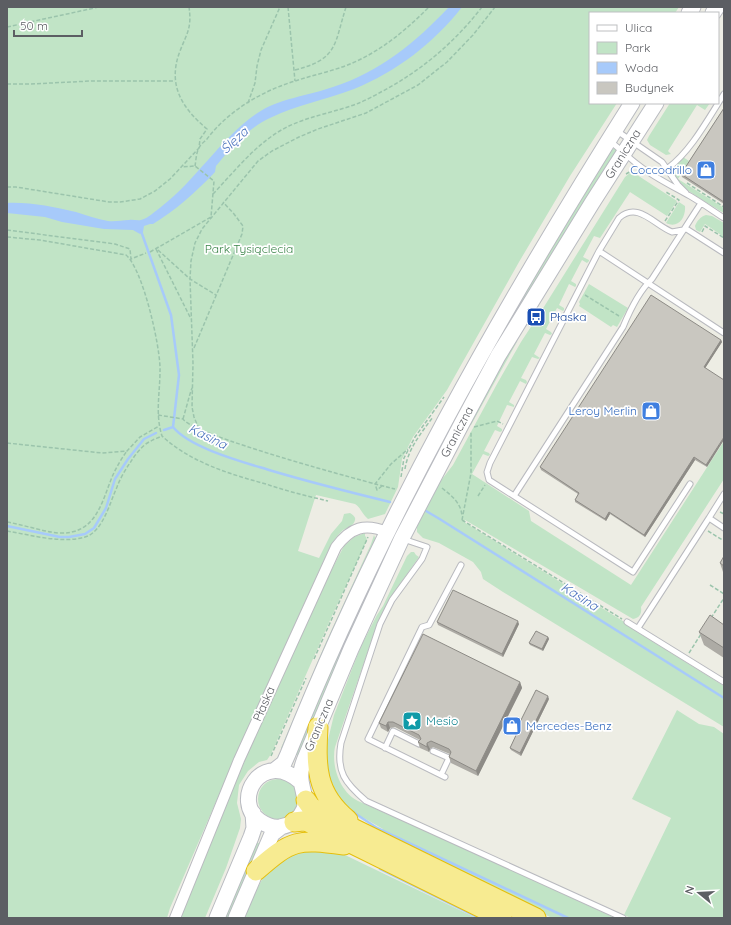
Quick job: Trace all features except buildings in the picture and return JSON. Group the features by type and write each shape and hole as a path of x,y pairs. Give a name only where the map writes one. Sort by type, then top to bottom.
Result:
{"highway":[{"path":"318,727 318,764 322,788 327,799 361,840"},
{"path":"306,800 311,807 361,840 502,918"},
{"path":"287,824 306,821 361,840 536,918"},
{"path":"256,871 277,852 290,845 304,841 361,840"}],"main road":[{"name":"Graniczna","path":"272,764 284,763 387,532 450,409 510,303 576,192 631,104"},
{"name":"Graniczna","path":"301,782 301,772 304,761 351,648 402,538 461,425 498,356 655,104"},
{"path":"217,918 254,828 253,814 249,802 250,789 256,780 272,764 294,775 301,782 306,800 301,814 272,834 236,918"},
{"path":"253,814 257,819 266,825 287,824"}],"street":[{"name":"Płaska","path":"175,918 239,760 336,547 346,536 360,528 373,527 387,532"}],"lane":[{"path":"650,173 663,171 668,168 688,149 717,104"},
{"path":"612,135 628,146 657,157 668,168 678,185 690,196"},
{"path":"612,135 628,146 636,164 724,218"},
{"path":"514,496 623,327 630,310 647,283 652,279 701,203"},
{"path":"684,228 677,232 672,232 640,213 633,211 625,213 619,218 599,251 486,472 489,480 633,572 690,484"},
{"path":"684,228 724,253"},
{"path":"599,251 724,333"},
{"path":"638,628 724,494"},
{"path":"709,518 724,528"},
{"path":"387,532 427,547 422,559 392,600 380,624 341,743 339,757 340,767 344,778 351,788 366,801 623,918"},
{"path":"433,751 449,758 443,776 368,739 422,627 429,625 461,564"},
{"path":"627,622 724,682"},
{"path":"385,748 393,732 419,744"}],"path":[{"path":"7,28 99,7"},
{"path":"189,7 189,32 177,62 175,73 176,81 180,98 186,108 211,133"},
{"path":"248,103 255,83 261,50 280,7"},
{"path":"288,7 295,81"},
{"path":"294,70 317,63 333,48 346,7"},
{"path":"7,188 16,187 109,202 140,199 155,191 170,179 219,125 248,103 270,91 295,81 348,65 378,50 407,29 429,7"},
{"path":"213,194 254,151 272,136 287,127 361,102 415,72 452,43 482,7"},
{"path":"199,429 194,417 190,279 191,261 202,229 252,168 272,151 307,133 366,113 418,85 447,62 473,35 495,7"},
{"path":"7,84 91,81 176,81"},
{"path":"195,166 200,139 207,130"},
{"path":"624,175 632,171 636,164"},
{"path":"182,167 195,166 214,181 211,217"},
{"path":"686,182 724,207"},
{"path":"662,227 679,200"},
{"path":"193,350 240,241 243,226 239,219 223,202"},
{"path":"150,252 211,217"},
{"path":"699,237 705,226 724,238"},
{"path":"7,230 115,244 130,249 131,259 151,316 159,355 160,371 158,415 161,435 182,452 210,466 267,485 328,501"},
{"path":"7,237 40,240 112,252 126,255 131,259"},
{"path":"156,249 190,279 216,295"},
{"path":"156,249 192,321"},
{"path":"131,259 146,253"},
{"path":"585,295 625,320"},
{"path":"183,419 193,388"},
{"path":"158,415 183,419 185,422 199,429 219,437 297,462 407,492"},
{"path":"475,421 472,427 497,421 509,427"},
{"path":"7,522 59,533 80,530 85,527 94,519 101,506 116,468 127,451 140,437 159,427"},
{"path":"462,520 471,473 472,444 470,430 467,437"},
{"path":"7,531 54,540 84,538 92,535 106,514 118,483 130,463 142,447 161,435"},
{"path":"7,444 102,453 127,451"},
{"path":"375,484 391,464 408,449"},
{"path":"478,496 489,480"},
{"path":"375,484 377,490 382,486"},
{"path":"440,487 458,502 462,509 462,520"},
{"path":"462,520 627,622"},
{"path":"703,528 724,542"},
{"path":"710,585 724,594"},
{"path":"711,619 724,598"},
{"path":"686,658 702,632"},
{"path":"272,764 276,749"}],"green space":[{"name":"Park Tysiąclecia","path":"7,7 679,7 676,12 589,12 589,104 616,104 570,176 519,262 447,390 413,437 402,459 398,487 385,514 368,519 355,504 316,495 298,551 319,558 331,534 342,521 344,514 350,513 354,516 354,522 340,533 334,540 328,552 251,721 167,918 7,918"},
{"path":"669,104 709,104 705,110 697,105 668,151 671,154 666,155 650,145 647,140"},
{"path":"613,149 618,152 461,412 457,410 605,156"},
{"path":"683,157 689,161 678,179 724,208 724,213 683,186 675,177 675,169"},
{"path":"630,173 634,173 677,201 667,216 630,192 600,238 594,236 583,257 589,261 587,263 582,260 571,281 576,284 576,286 575,287 569,284 559,305 564,308 564,310 563,311 557,308 546,329 552,334 550,335 545,333 534,354 540,358 538,359 532,357 521,378 526,380 526,384 520,381 509,402 514,405 514,407 507,405 497,426 502,429 502,431 500,432 495,430 484,451 490,455 488,456 483,454 472,474 529,511 531,521 631,585 724,441 724,479 641,607 640,615 633,619 465,520 464,522 724,686 724,727 483,579 481,572 473,562 439,543 423,538 417,532 417,526 420,518 439,483 453,465 521,342 538,316 541,317 544,312 542,310 625,177"},
{"path":"679,202 685,206 683,218 674,225 666,223"},
{"path":"706,215 712,216 724,223 724,237 705,224 700,232 696,230 695,226 698,221"},
{"path":"589,284 628,308 617,327 613,325 611,327 579,306 579,302"},
{"path":"518,340 471,425 467,425 504,358"},
{"path":"365,533 367,540 271,754 267,760 259,762 248,771 239,785 237,803 241,819 240,828 226,868 205,918 180,918 235,781 321,590 344,546 354,537"},
{"path":"374,535 376,540 284,749 281,748 326,642"},
{"path":"391,541 394,541 299,756 295,754 361,602"},
{"path":"411,552 414,552 419,557 393,594 378,622 335,747 334,762 338,778 346,791 358,801 615,918 552,918 460,872 380,835 383,829 357,814 339,799 329,776 325,752 334,715 361,646 383,606 407,556"},
{"path":"677,710 699,724 714,727 724,734 724,918 631,918 624,915 671,818 632,799"},
{"path":"282,779 289,782 295,788 298,799 297,807 289,816 282,819 274,819 267,816 259,807 258,795 261,788 270,780"},
{"path":"256,842 261,844 229,918 224,918"},
{"path":"329,850 345,855 476,918 244,918 266,872 287,852"}],"water":[{"name":"Ślęza","path":"449,7 462,7 427,44 385,74 354,89 280,113 254,127 234,146 216,166 215,172 193,194 161,219 153,224 144,226 143,232 140,234 133,230 104,229 62,222 45,217 7,213 7,203 16,203 59,208 108,221 144,219 174,196 231,135 256,114 274,104 333,87 366,73 382,64 410,44"}],"waterway":[{"name":"Kasina","path":"141,231 171,315 179,375 173,427 181,435 204,448 232,458 299,479 390,502"},
{"path":"164,430 173,427"},
{"path":"7,526 60,537 85,534 94,528 106,508 115,479 128,459 144,439 156,433"},
{"name":"Kasina","path":"426,511 724,698"},
{"path":"353,812 377,828 568,918"},
{"path":"380,869 479,918"}],"place":[{"name":"Coccodrillo","path":"706,170"},
{"name":"Płaska","path":"536,317"},
{"name":"Leroy Merlin","path":"651,411"},
{"name":"Mesio","path":"412,721"},
{"name":"Mercedes-Benz","path":"512,726"}]}
